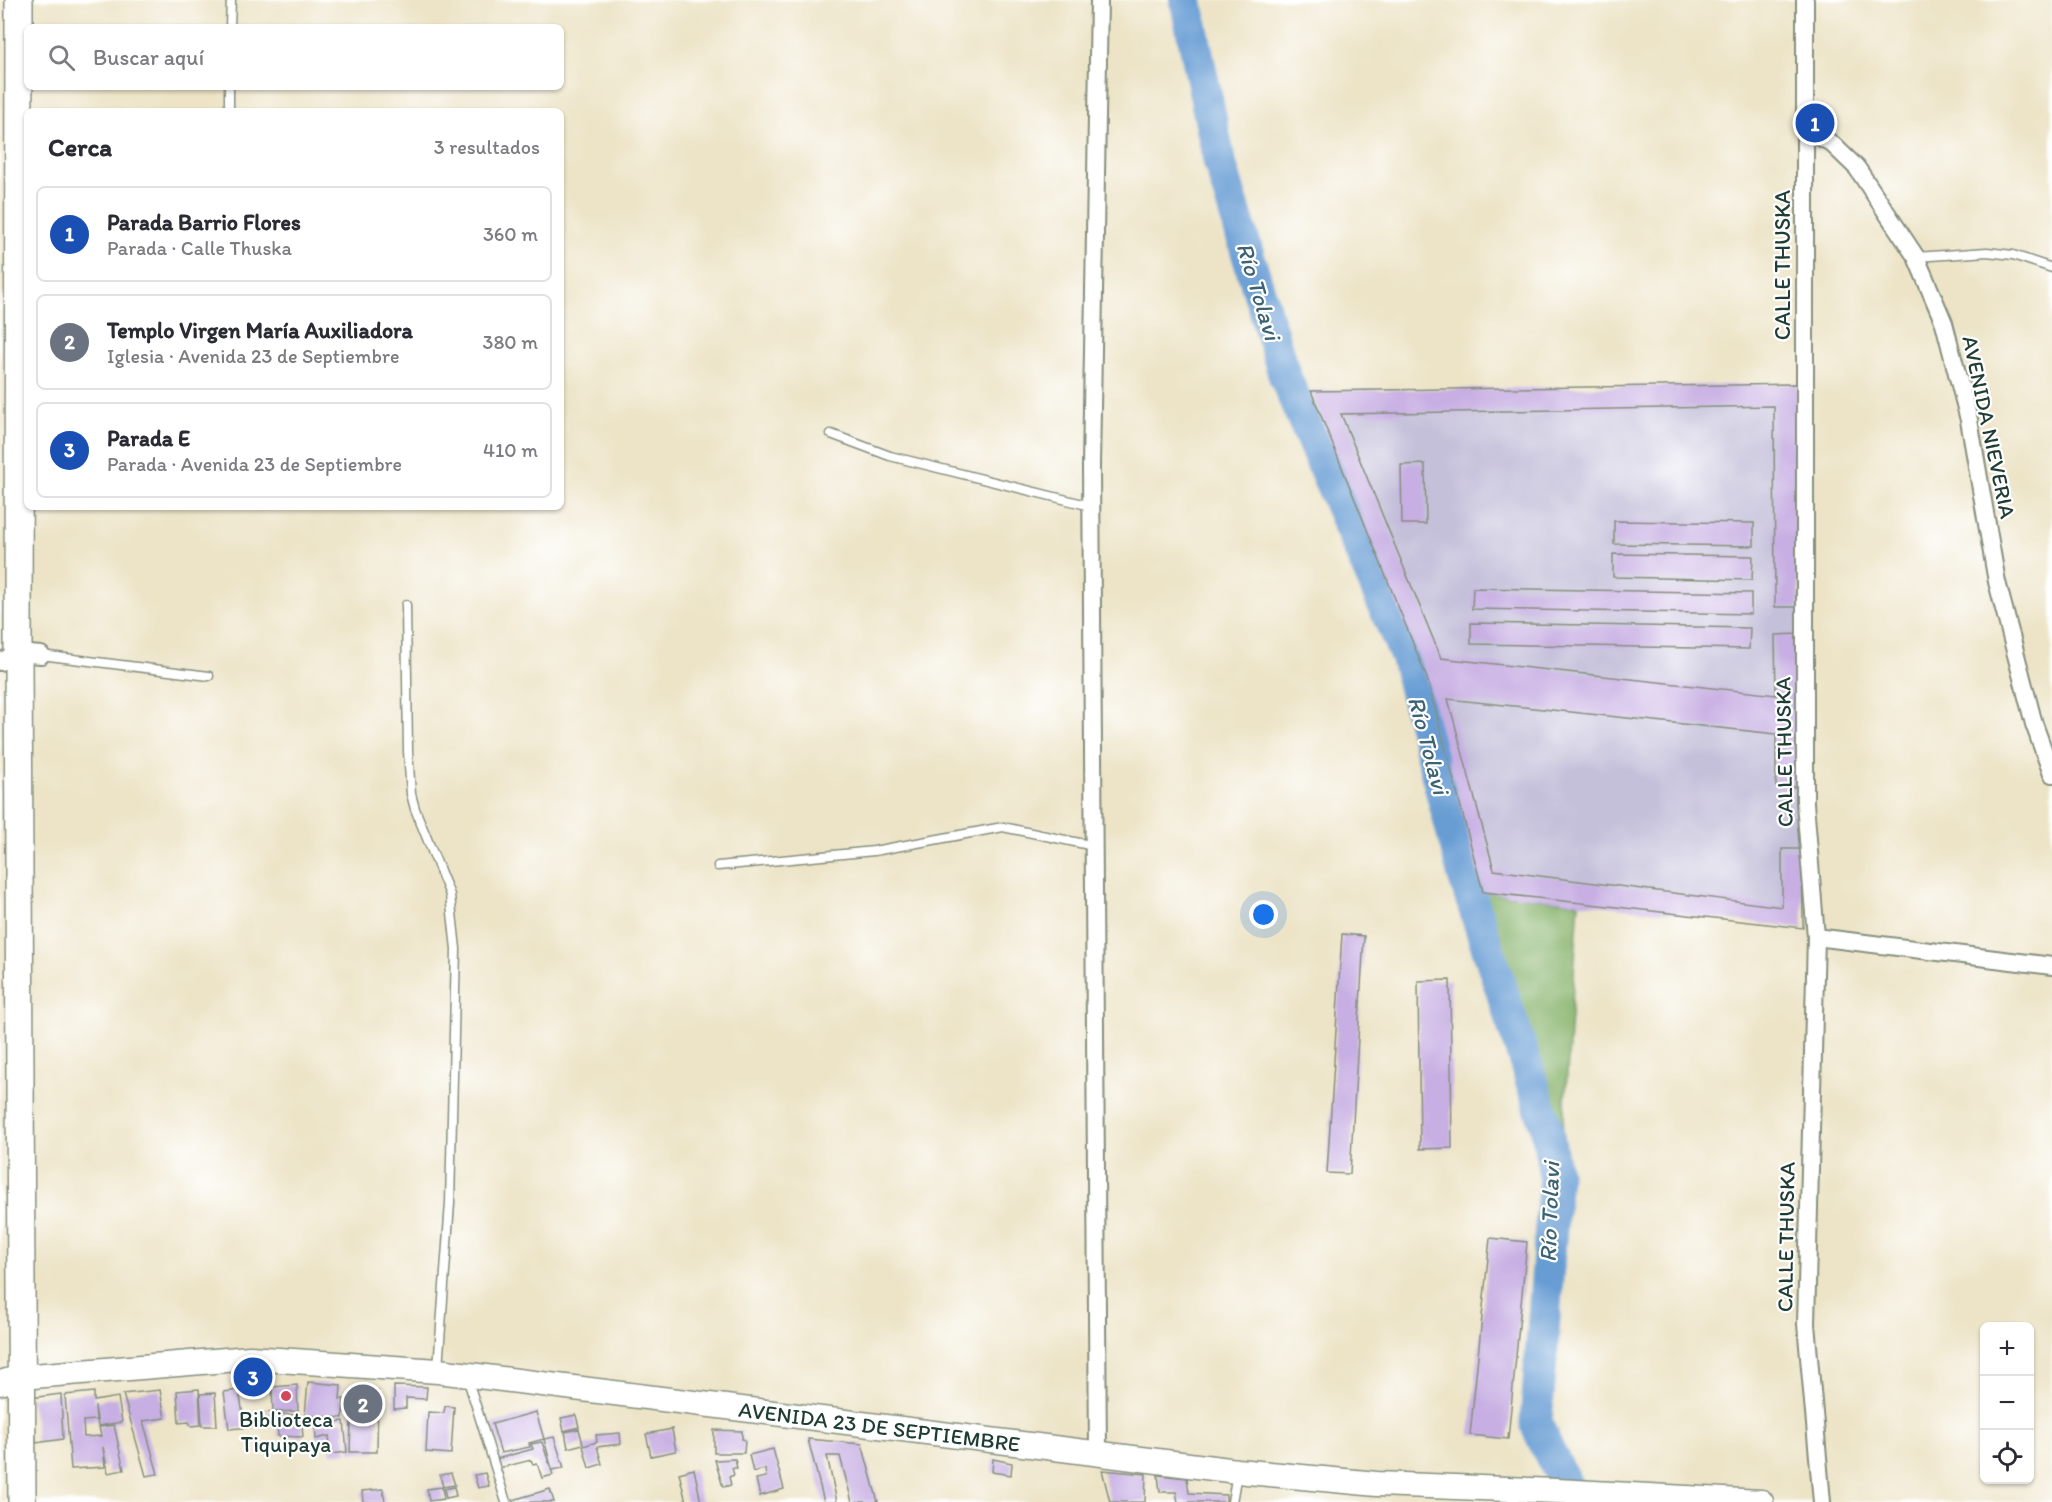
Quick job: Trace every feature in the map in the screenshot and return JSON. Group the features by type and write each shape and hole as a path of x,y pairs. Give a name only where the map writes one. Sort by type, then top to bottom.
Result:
{"main road":[{"path":"19,0 19,657 10,1380 22,1502"},
{"name":"AVENIDA 23 DE SEPTIEMBRE","path":"10,1380 250,1358 438,1371 1237,1471 1377,1484 1761,1502"}],"street":[{"path":"1098,1455 1091,506 1099,0"},
{"name":"CALLE THUSKA","path":"1805,0 1805,803 1816,937 1806,1324 1822,1502"},
{"name":"AVENIDA NIEVERIA","path":"1806,130 1830,143 1857,168 1916,257 1944,323 1969,420 1997,582 2034,724 2052,774"},
{"path":"1816,937 2052,966"}],"lane":[{"path":"230,24 231,0"},
{"path":"229,90 229,108"},
{"path":"1916,257 1987,252 2013,255 2052,268"},
{"path":"831,434 890,456 1091,506"},
{"path":"406,605 408,751 411,794 450,895 456,950 450,1203 438,1371"},
{"path":"19,657 209,676"},
{"path":"718,866 874,851 1003,827 1094,846"},
{"path":"466,1374 506,1502"},
{"path":"1232,1502 1237,1471"}],"shaded area":[{"path":"1797,384 1803,928 1483,892 1427,678 1311,391"}],"green space":[{"path":"1483,892 1579,903 1563,1130"}],"building":[{"path":"1797,384 1798,607 1775,607 1774,406 1341,414 1441,658 1776,695 1775,635 1798,634 1798,787 1776,787 1776,734 1448,699 1494,870 1782,907 1782,849 1802,849 1803,928 1483,892 1427,678 1311,391"},
{"path":"1425,464 1426,524 1402,524 1401,465"},
{"path":"1614,521 1754,523 1754,546 1614,544"},
{"path":"1613,554 1753,556 1752,580 1613,577"},
{"path":"1473,588 1751,593 1751,614 1472,609"},
{"path":"1471,623 1750,628 1749,649 1471,644"},
{"path":"1342,934 1364,936 1350,1174 1327,1173"},
{"path":"1450,980 1452,1148 1420,1149 1418,981"},
{"path":"1490,1238 1527,1242 1508,1439 1470,1435"},
{"path":"308,1382 341,1385 340,1399 344,1399 343,1418 305,1415"},
{"path":"297,1385 298,1411 273,1412 272,1387"},
{"path":"394,1386 427,1387 426,1399 406,1398 406,1408 394,1409"},
{"path":"199,1389 201,1425 191,1426 189,1422 179,1423 177,1391"},
{"path":"160,1390 165,1418 143,1421 158,1474 146,1476 123,1394"},
{"path":"239,1390 243,1415 273,1412 274,1425 229,1429 224,1392"},
{"path":"352,1391 378,1391 377,1452 350,1452"},
{"path":"94,1392 94,1401 118,1397 122,1422 98,1426 95,1406 96,1420 83,1421 84,1437 101,1436 99,1427 114,1425 124,1470 108,1473 103,1447 105,1467 71,1469 65,1395"},
{"path":"215,1393 217,1426 202,1426 200,1394"},
{"path":"61,1394 63,1439 36,1443 35,1420 30,1398"},
{"path":"445,1406 454,1407 451,1454 426,1452 428,1412 444,1413"},
{"path":"536,1412 544,1439 529,1443 530,1447 501,1453 492,1424"},
{"path":"276,1414 301,1415 303,1437 278,1436"},
{"path":"576,1415 579,1427 564,1431 561,1418"},
{"path":"344,1421 347,1452 331,1454 329,1436 316,1439 315,1424"},
{"path":"579,1429 583,1444 568,1448 565,1432"},
{"path":"672,1429 676,1451 651,1456 646,1434"},
{"path":"714,1430 742,1431 742,1439 745,1440 744,1453 714,1453"},
{"path":"620,1433 621,1444 597,1447 602,1464 589,1468 583,1446 597,1442 596,1435"},
{"path":"554,1437 564,1468 552,1470 544,1439"},
{"path":"808,1439 862,1444 878,1502 852,1502 840,1456 827,1456 837,1502 824,1502"},
{"path":"542,1442 553,1475 542,1478 537,1463 533,1464 531,1460 499,1468 496,1459 533,1449 531,1444"},
{"path":"773,1449 784,1489 760,1496 756,1479 766,1477 765,1469 753,1472 749,1455"},
{"path":"735,1459 737,1468 732,1468 734,1475 729,1477 731,1485 723,1487 715,1460"},
{"path":"993,1459 1012,1463 1011,1475 992,1472"},
{"path":"694,1469 701,1502 686,1502 679,1473"},
{"path":"1102,1470 1146,1474 1145,1502 1110,1502"},
{"path":"451,1473 455,1485 443,1487 440,1475"},
{"path":"485,1473 489,1486 478,1488 474,1475"},
{"path":"1158,1475 1187,1478 1189,1493 1226,1495 1226,1502 1178,1502 1176,1492 1160,1492"},
{"path":"442,1487 444,1499 429,1501 427,1489"},
{"path":"454,1487 456,1496 446,1498 444,1489"},
{"path":"383,1489 385,1502 363,1502 362,1491"},
{"path":"550,1489 554,1502 514,1502 513,1500"}],"waterway":[{"name":"Río Tolavi","path":"1186,0 1219,160 1285,377 1407,659 1464,876 1546,1125 1555,1174 1536,1423 1575,1502"}],"place":[{"name":"Parada Barrio Flores","path":"1815,123"},
{"name":"Parada E","path":"253,1377"},
{"name":"Biblioteca Tiquipaya","path":"286,1396"},
{"name":"Templo Virgen María Auxiliadora","path":"363,1404"}]}
